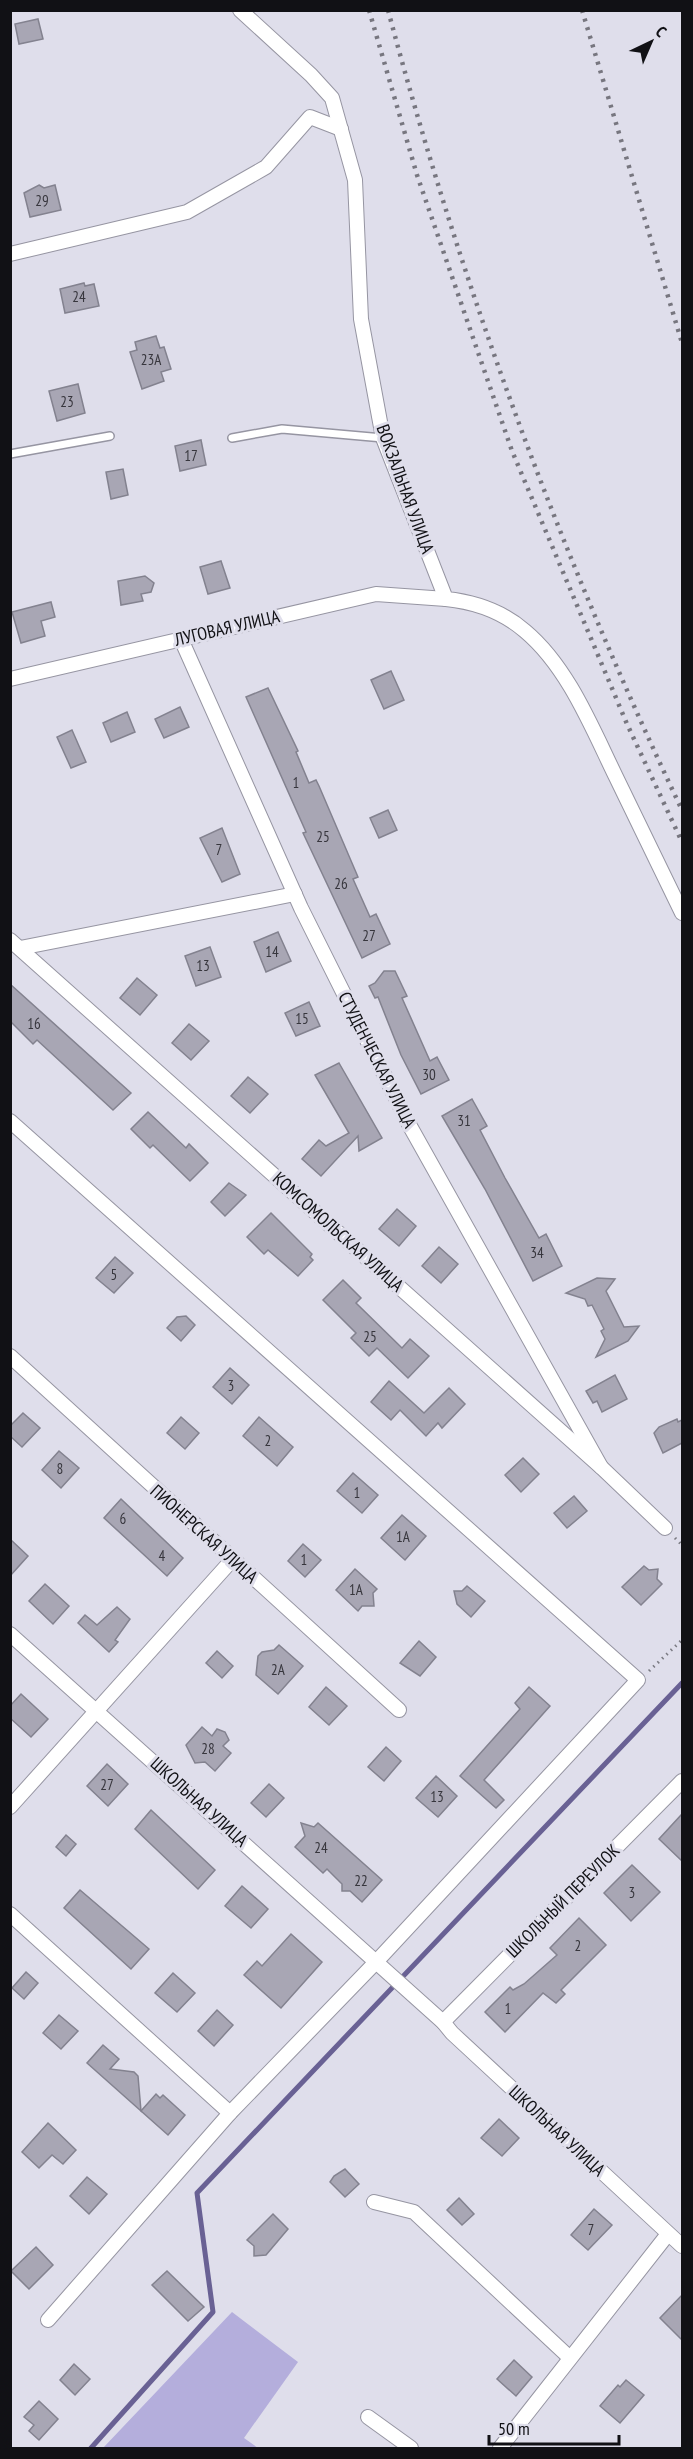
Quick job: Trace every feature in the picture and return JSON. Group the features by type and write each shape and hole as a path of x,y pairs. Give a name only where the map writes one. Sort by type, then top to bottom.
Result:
{"street":[{"name":"ВОКЗАЛЬНАЯ УЛИЦА","path":"240,10 311,75 332,98 355,180 362,319 383,438 446,599"},
{"path":"10,254 187,212 266,167 310,117 341,129"},
{"name":"ЛУГОВАЯ УЛИЦА","path":"10,679 376,594 446,599"},
{"path":"446,599 469,601 494,610 525,631 558,668 588,719 682,913"},
{"name":"СТУДЕНЧЕСКАЯ УЛИЦА","path":"181,639 295,894 411,1128 601,1467"},
{"path":"15,944 295,894"},
{"name":"КОМСОМОЛЬСКАЯ УЛИЦА","path":"15,944 601,1467 664,1527"},
{"path":"10,1122 638,1680 381,1967 230,2113 48,2320"},
{"name":"ПИОНЕРСКАЯ УЛИЦА","path":"10,1356 399,1710"},
{"path":"10,1808 232,1560"},
{"name":"ШКОЛЬНАЯ УЛИЦА","path":"10,1634 443,2022 452,2033 682,2246"},
{"name":"ШКОЛЬНЫЙ ПЕРЕУЛОК","path":"443,2022 682,1781"},
{"path":"10,1914 230,2113"},
{"path":"374,2202 414,2212 570,2358"},
{"path":"500,2448 668,2234"},
{"path":"368,2417 411,2448"}],"lane":[{"path":"232,438 282,429 383,438"},
{"path":"10,454 110,436"}],"path":[{"path":"638,1680 682,1641"}],"shaded area":[{"path":"232,2312 298,2362 244,2438 258,2448 103,2448"}],"building":[{"path":"38,19 43,39 19,44 15,24"},
{"path":"39,185 44,188 55,185 61,210 30,217 24,193"},
{"path":"84,283 85,286 94,284 99,306 65,313 60,289"},
{"path":"156,336 160,348 164,347 171,369 161,372 164,381 142,389 130,352 137,350 135,342"},
{"path":"78,384 85,413 57,421 49,391"},
{"path":"201,440 206,465 180,471 175,446"},
{"path":"123,469 128,495 111,499 106,472"},
{"path":"221,561 230,588 208,594 200,567"},
{"path":"145,576 154,583 151,592 141,594 143,601 121,605 118,581"},
{"path":"51,602 55,617 41,621 45,636 21,643 12,612"},
{"path":"391,671 404,700 384,709 371,680"},
{"path":"268,688 298,751 296,752 309,783 316,780 319,786 358,877 353,879 370,917 376,914 390,944 362,958 303,833 306,832 246,697"},
{"path":"180,707 189,727 164,738 155,719"},
{"path":"127,712 135,732 111,742 103,723"},
{"path":"72,730 86,762 71,768 57,737"},
{"path":"388,810 397,830 379,838 370,818"},
{"path":"222,828 240,874 222,882 200,838"},
{"path":"278,932 291,961 266,972 254,942"},
{"path":"210,947 221,977 196,986 185,956"},
{"path":"384,971 395,971 407,996 402,998 430,1061 437,1057 449,1080 421,1094 401,1055 378,997 375,998 369,986 375,983"},
{"path":"137,978 157,995 140,1015 120,998"},
{"path":"10,984 131,1093 113,1110 37,1040 33,1044 10,1021"},
{"path":"309,1002 320,1026 296,1036 285,1013"},
{"path":"189,1024 209,1041 191,1060 172,1043"},
{"path":"339,1063 382,1138 359,1151 358,1136 321,1176 302,1159 319,1140 326,1146 349,1133 315,1075"},
{"path":"248,1077 268,1094 250,1113 231,1096"},
{"path":"472,1099 487,1126 480,1130 505,1178 539,1238 546,1234 562,1266 533,1281 485,1189 442,1116"},
{"path":"148,1112 186,1148 189,1144 208,1163 190,1181 153,1145 150,1148 131,1129"},
{"path":"229,1183 246,1195 225,1216 211,1202"},
{"path":"397,1209 416,1226 399,1246 379,1229"},
{"path":"271,1213 312,1254 310,1257 313,1260 298,1276 268,1250 264,1254 247,1237"},
{"path":"439,1247 458,1264 441,1283 422,1266"},
{"path":"115,1257 133,1273 114,1293 96,1278"},
{"path":"597,1278 615,1279 606,1291 624,1327 639,1326 628,1341 596,1357 605,1339 601,1331 604,1329 592,1305 588,1306 585,1299 566,1293"},
{"path":"343,1280 361,1298 356,1303 402,1348 410,1339 429,1356 408,1378 377,1348 369,1356 351,1338 356,1333 323,1300"},
{"path":"186,1316 195,1325 181,1341 167,1328 177,1317"},
{"path":"230,1368 249,1385 232,1404 213,1387"},
{"path":"615,1375 627,1399 602,1412 597,1401 593,1403 586,1391"},
{"path":"389,1381 424,1413 449,1388 465,1404 442,1428 438,1423 426,1436 400,1410 391,1420 371,1402"},
{"path":"23,1413 40,1428 22,1447 10,1436 10,1426"},
{"path":"181,1417 199,1433 185,1449 167,1433"},
{"path":"259,1417 293,1447 277,1466 243,1436"},
{"path":"677,1419 678,1422 682,1420 682,1443 663,1453 654,1433 659,1427"},
{"path":"59,1451 79,1468 61,1488 42,1470"},
{"path":"523,1458 539,1474 521,1492 505,1475"},
{"path":"353,1473 378,1495 362,1513 337,1491"},
{"path":"574,1496 587,1511 567,1528 554,1513"},
{"path":"121,1499 183,1558 167,1576 104,1518"},
{"path":"402,1515 426,1536 405,1560 381,1538"},
{"path":"10,1539 28,1556 10,1576"},
{"path":"303,1544 321,1560 305,1577 288,1561"},
{"path":"644,1566 649,1570 658,1569 657,1579 662,1584 641,1605 622,1587"},
{"path":"355,1569 377,1589 373,1593 374,1606 362,1606 358,1611 336,1590"},
{"path":"45,1584 69,1606 53,1624 29,1601"},
{"path":"467,1586 485,1601 471,1617 457,1604 454,1591 462,1591"},
{"path":"117,1607 130,1619 115,1640 118,1642 109,1652 78,1623 85,1615 97,1625"},
{"path":"419,1641 436,1657 420,1676 400,1663"},
{"path":"279,1645 303,1666 278,1694 256,1675 258,1656 262,1652 274,1650"},
{"path":"217,1651 233,1666 222,1678 206,1663"},
{"path":"326,1687 347,1706 329,1725 309,1707"},
{"path":"529,1687 550,1706 484,1780 504,1800 496,1808 460,1776 520,1709 515,1703"},
{"path":"21,1694 48,1719 31,1737 10,1718 10,1706"},
{"path":"202,1727 212,1736 217,1729 225,1732 229,1740 223,1746 231,1753 215,1771 205,1762 195,1763 186,1745"},
{"path":"386,1747 401,1761 384,1781 368,1767"},
{"path":"107,1764 128,1784 108,1806 87,1786"},
{"path":"436,1776 457,1796 438,1817 416,1798"},
{"path":"269,1784 284,1798 266,1817 251,1803"},
{"path":"151,1810 215,1870 198,1889 135,1829"},
{"path":"682,1814 682,1861 659,1839"},
{"path":"301,1823 314,1827 318,1823 382,1880 362,1902 350,1891 342,1891 342,1884 327,1869 323,1873 295,1847 305,1836"},
{"path":"66,1835 76,1844 66,1856 56,1847"},
{"path":"632,1865 660,1892 631,1921 604,1893"},
{"path":"242,1886 268,1909 251,1928 225,1906"},
{"path":"80,1890 149,1949 131,1969 64,1908"},
{"path":"579,1918 606,1945 561,1990 565,1994 556,2003 543,1993 505,2032 485,2012 510,1987 513,1990 524,1984 557,1955 550,1948"},
{"path":"291,1934 322,1962 281,2008 244,1975 257,1961 262,1966"},
{"path":"26,1972 38,1983 24,1999 12,1988"},
{"path":"173,1973 195,1993 177,2012 155,1993"},
{"path":"217,2010 233,2025 214,2046 198,2031"},
{"path":"59,2015 78,2031 61,2049 43,2033"},
{"path":"103,2045 119,2059 110,2069 134,2072 138,2076 141,2111 87,2063"},
{"path":"156,2094 160,2098 163,2095 185,2115 168,2135 141,2111"},
{"path":"499,2119 519,2138 502,2156 481,2138"},
{"path":"48,2123 76,2150 63,2164 52,2155 39,2168 22,2152"},
{"path":"345,2169 359,2184 345,2197 330,2182 334,2176"},
{"path":"87,2177 107,2194 89,2214 70,2196"},
{"path":"459,2198 474,2214 462,2225 447,2210"},
{"path":"594,2209 612,2225 588,2250 571,2235"},
{"path":"273,2214 288,2229 266,2255 254,2256 254,2246 247,2240"},
{"path":"36,2247 53,2265 29,2289 11,2271"},
{"path":"167,2271 204,2307 188,2321 152,2285"},
{"path":"682,2295 682,2340 660,2318"},
{"path":"514,2360 532,2377 516,2396 497,2379"},
{"path":"74,2364 90,2379 75,2395 60,2380"},
{"path":"626,2380 644,2395 620,2423 600,2406 618,2385 620,2387"},
{"path":"39,2401 58,2419 39,2440 29,2431 34,2425 24,2417"}],"waterway":[{"path":"91,2448 213,2312 197,2193 682,1683"}],"railway":[{"path":"369,10 417,175 512,451 627,724 682,842"},
{"path":"388,10 448,215 517,417 595,616 682,810"},
{"path":"582,10 682,343"}]}
